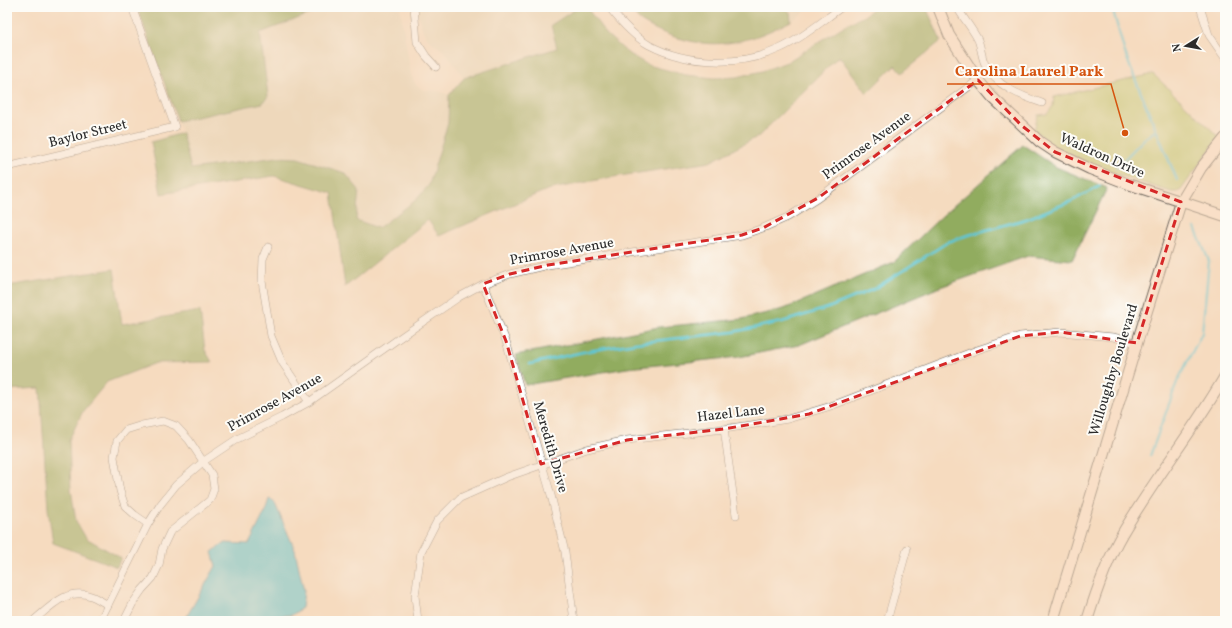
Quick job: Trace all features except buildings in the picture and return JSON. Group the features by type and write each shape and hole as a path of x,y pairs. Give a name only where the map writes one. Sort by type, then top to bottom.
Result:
{"street":[{"name":"Baylor Street","path":"7,168 175,127 132,7"},
{"path":"414,7 418,42 426,56 436,67"},
{"path":"609,7 628,29 648,44 673,55 715,61 763,55 782,48 807,33 842,7"},
{"name":"Waldron Drive","path":"938,7 949,35 978,80 992,97 1021,126 1040,142 1055,152 1090,169 1131,185 1225,216"},
{"path":"957,7 963,19 978,40 985,65 997,80 1021,95 1042,103"},
{"path":"1200,7 1209,35 1225,58"},
{"name":"Primrose Avenue","path":"100,621 148,524 160,505 176,485 204,461 237,439 309,402 459,297 483,284 510,274 548,265 742,235 763,228 788,217 818,198 978,80"},
{"name":"Willoughby Boulevard","path":"1053,621 1136,343 1182,202 1201,168 1225,138"},
{"path":"268,247 263,258 262,281 271,336 282,362 309,402"},
{"name":"Meredith Drive","path":"483,284 506,342 551,495 564,552 574,621"},
{"name":"Hazel Lane","path":"418,621 415,596 421,552 437,521 460,498 507,476 587,448 627,440 724,429 788,419 809,414 977,350 1020,336 1060,332 1113,337 1136,343"},
{"path":"1087,621 1105,570 1122,535 1148,492 1225,376"},
{"path":"124,621 133,603 153,578 159,565 162,549 170,532 210,500 214,489 212,475 189,440 176,426 163,421 126,430 117,441 114,457 120,491 125,506 148,524"},
{"path":"724,429 736,515"},
{"path":"887,621 907,549"},
{"path":"33,621 53,604 67,595 85,594 92,596 108,605"}],"highlighted area":[{"path":"978,80 1021,125 1055,152 1181,202 1137,343 1060,332 1020,336 809,414 724,429 627,440 541,464 506,341 483,284 510,274 548,265 742,235 763,228 818,198"}],"shaded area":[{"path":"328,7 400,7 411,75 416,85 423,90 439,91 449,95 448,123 429,185 416,200 378,228 356,221 359,190 277,157 191,169 178,121 263,103 268,96 260,33"},
{"path":"417,7 579,7 551,25 558,48 464,78 446,53 429,40 423,31"},
{"path":"782,7 812,7 791,21 790,12"}],"green space":[{"path":"137,7 328,7 260,33 268,96 263,103 178,121"},
{"path":"579,7 587,8 606,34 629,54 648,65 686,75 714,78 737,77 762,71 787,62 847,24 864,16 875,7 926,7 941,41 902,73 895,65 867,93 839,56 759,136 710,162 607,178 547,190 439,236 428,220 345,287 332,193 274,176 161,194 151,142 182,133 191,169 277,157 298,158 345,173 359,190 356,220 378,228 416,200 429,185 448,123 449,95 464,78 557,48 551,25"},
{"path":"627,7 782,7 790,12 791,21 749,39 722,44 698,43 674,37 652,28 640,21"},
{"path":"1153,74 1219,137 1181,190 1177,192 1171,192 1143,183 1072,156 1056,147 1034,130 1038,115 1047,114 1053,106 1054,97"},
{"path":"1023,145 1056,167 1107,188 1072,260 1028,256 940,287 799,345 739,357 627,368 525,385 516,355 659,327 742,319 784,309 894,262 943,215"},
{"path":"114,269 122,324 200,311 205,350 212,362 156,363 107,382 83,411 69,440 71,489 76,521 86,538 121,558 117,567 53,543 48,509 40,388 7,390 7,286"}],"water":[{"path":"269,499 274,501 295,550 304,591 302,608 292,615 279,616 268,621 184,621 216,566 212,552 224,543 249,544 264,514"}],"waterway":[{"path":"1112,7 1131,69 1177,180"},
{"path":"1116,168 1143,140 1156,130"},
{"path":"530,364 583,352 635,343 733,332 782,322 828,308 874,289 948,242 1026,219 1072,201 1100,186"},
{"path":"1150,456 1177,382 1202,333 1209,261 1195,228"}],"place":[{"name":"Carolina Laurel Park","path":"1125,133"}]}
